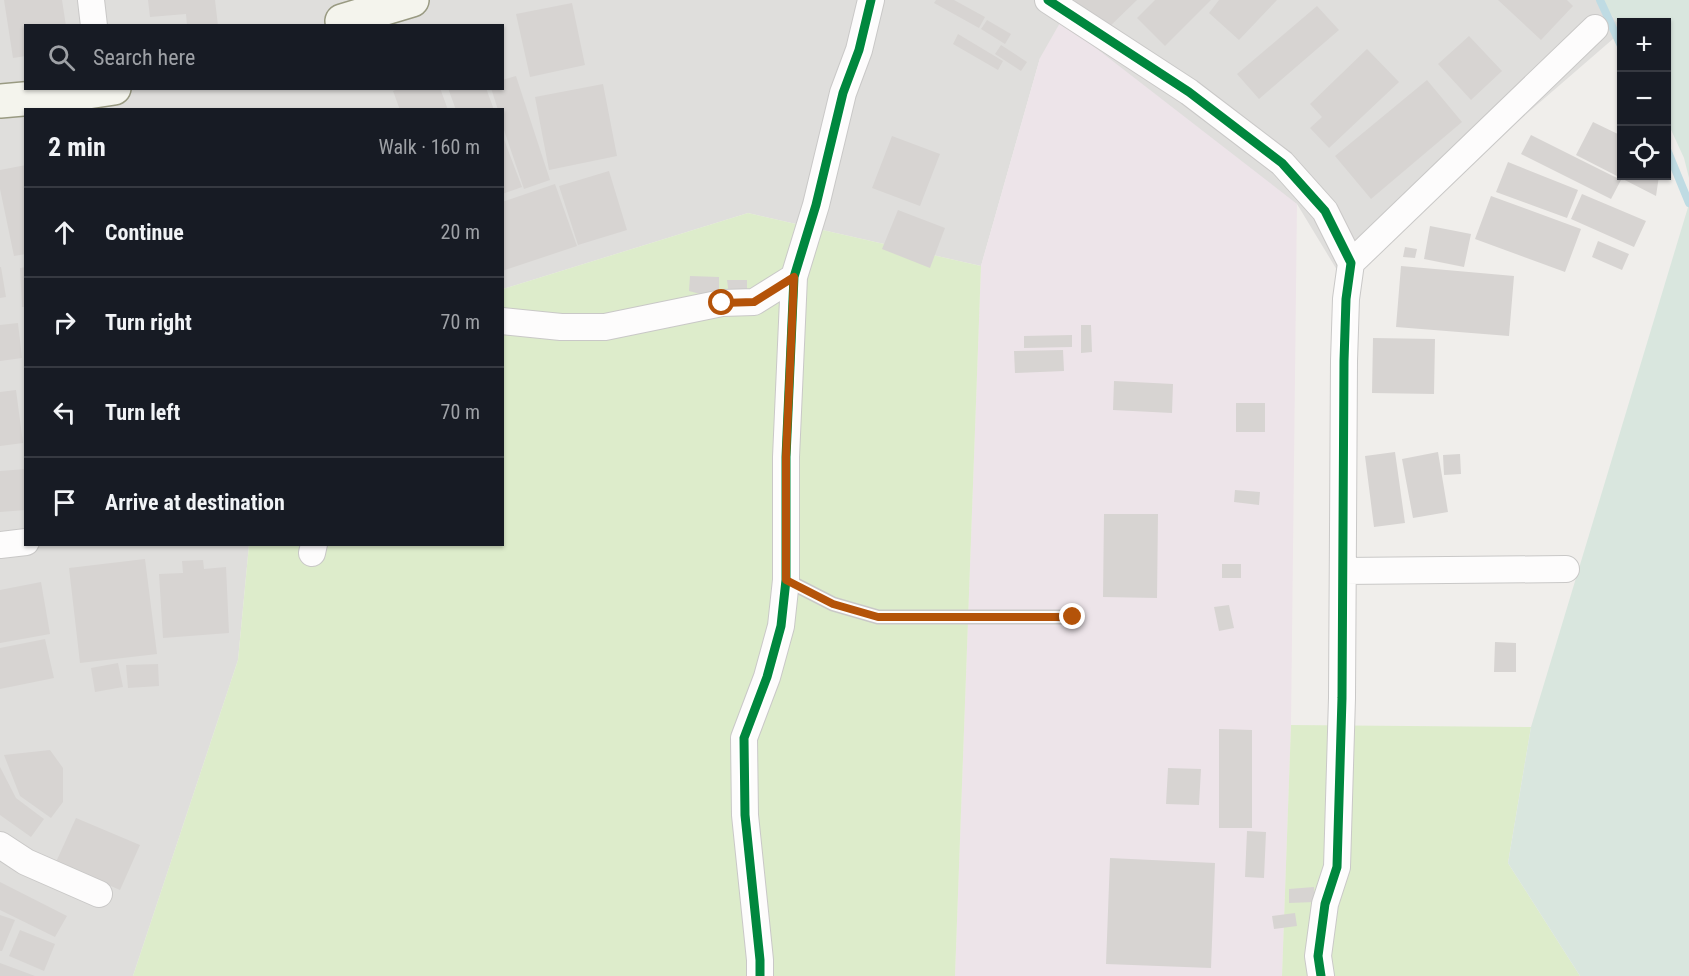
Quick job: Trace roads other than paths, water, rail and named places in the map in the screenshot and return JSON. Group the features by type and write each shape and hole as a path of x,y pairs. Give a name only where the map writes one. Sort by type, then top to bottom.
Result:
{"main road":[{"path":"337,23 374,0"},
{"path":"337,23 412,0"},
{"path":"0,101 98,90"}],"street":[{"path":"90,0 94,24"},
{"path":"760,976 745,815 744,738 767,677 781,626 786,580 786,457 794,277 816,205 843,93 859,50 871,0"},
{"path":"1048,0 1189,92 1282,163 1325,211 1351,263 1346,299 1344,361 1342,698 1337,867 1325,904 1318,956 1321,976"},
{"path":"1351,263 1595,28"},
{"path":"504,321 561,327 605,327 722,303 754,302 794,277"},
{"path":"0,545 24,542"},
{"path":"1343,571 1566,569"},
{"path":"0,845 26,862 99,894"}],"lane":[{"path":"786,580 833,604 878,617 1073,617"}],"waterway":[{"path":"1600,0 1617,37"},
{"path":"1671,159 1689,203"}]}
